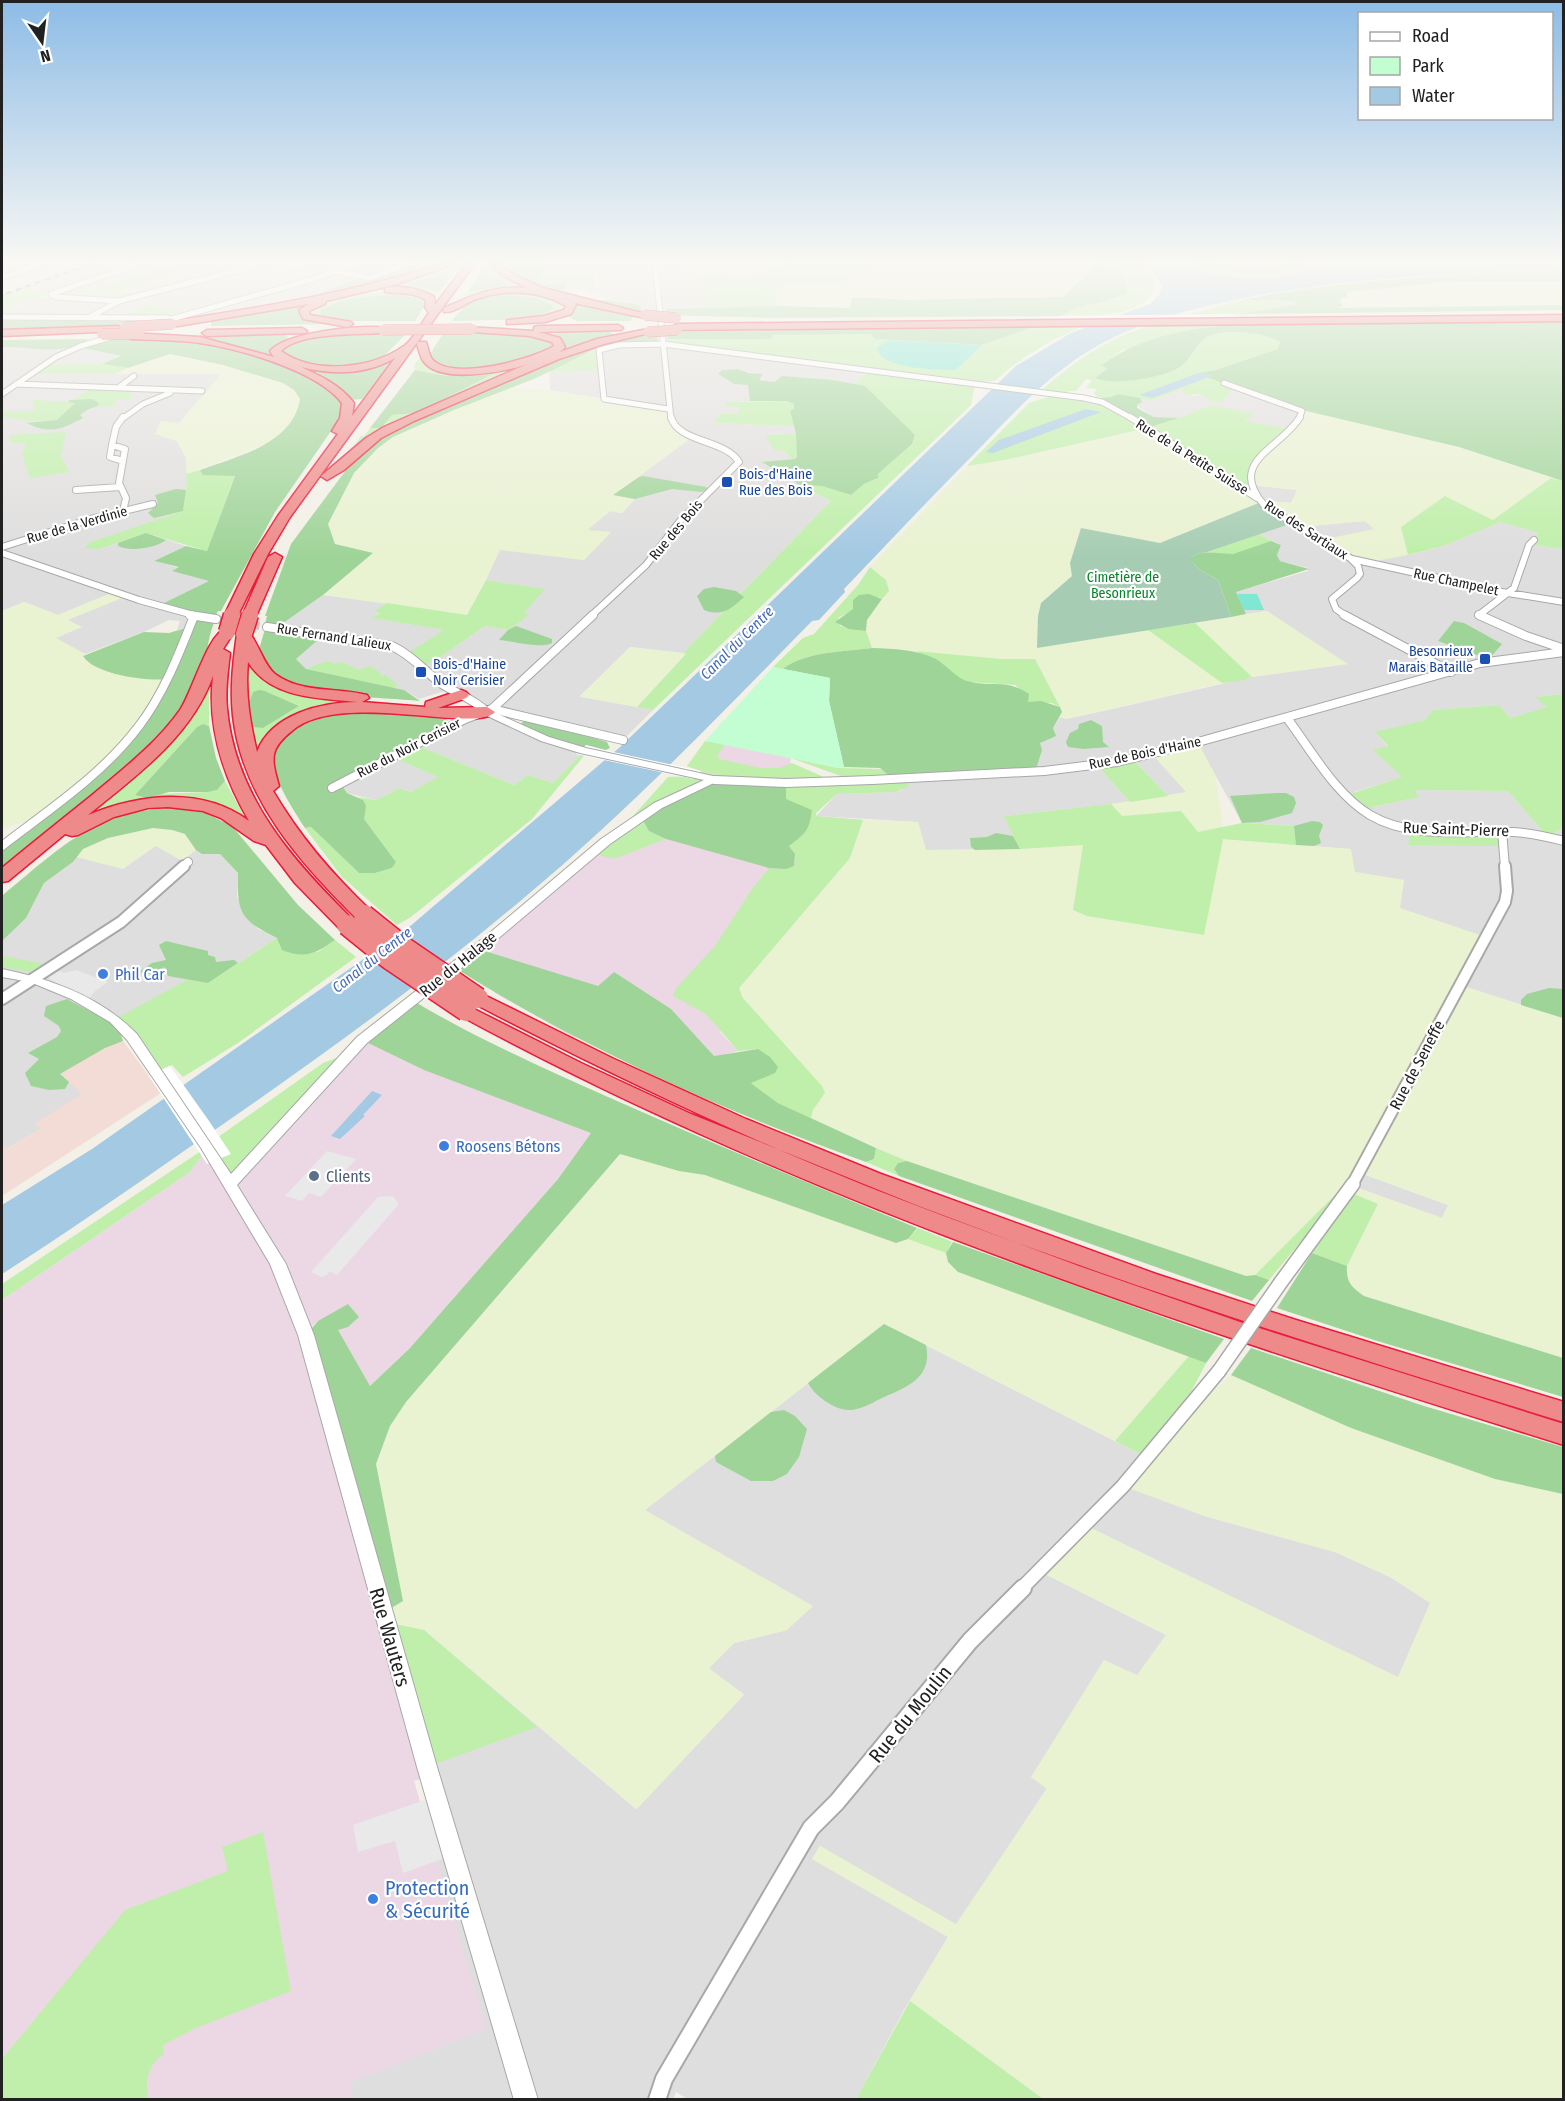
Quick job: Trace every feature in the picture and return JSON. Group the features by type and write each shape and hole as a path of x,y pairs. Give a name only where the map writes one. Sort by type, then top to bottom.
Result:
{"highway":[{"path":"274,361 326,382 344,396 348,403 346,417 333,439 336,446"},
{"path":"292,361 305,367 330,369 370,364 377,361"},
{"path":"2,877 144,761 184,716 200,690 221,625 233,612 256,563 284,516 398,361"},
{"path":"410,361 327,476 276,554 250,614 244,634 238,687 241,727 253,769 269,801 308,857 332,885 355,920 388,958 472,1004 551,1037 650,1085 816,1155 970,1215 1223,1305 1563,1412"},
{"path":"429,361 436,366 466,371 525,361"},
{"path":"327,476 337,471 363,446 406,422 547,361"},
{"path":"221,625 219,709 226,750 242,794 273,845 310,889 355,920"},
{"path":"244,634 261,670 287,686 322,693 487,709"},
{"path":"432,705 461,694"},
{"path":"269,801 272,787 266,768 267,749 281,730 301,718 328,710 364,706 468,714 487,709"},
{"path":"2,888 74,830 100,817 132,806 174,802 212,808 227,814 273,845"},
{"path":"472,1004 535,1049 626,1094 797,1167 961,1232 1215,1323 1419,1391 1563,1435"}],"street":[{"path":"2,394 53,361"},
{"path":"599,361 604,399 668,409"},
{"name":"Rue des Bois","path":"487,709 646,565 680,520 739,462 738,458 729,451 691,438 673,424 668,409 664,361"},
{"name":"Rue de la Petite Suisse","path":"799,361 1060,393 1092,399 1111,406 1257,498"},
{"path":"118,388 134,376"},
{"name":"Rue des Sartiaux","path":"1224,383 1296,407 1302,413 1299,420 1252,466 1249,480 1257,498 1279,515 1350,558 1358,566 1360,574 1332,599 1336,609 1345,616 1451,672"},
{"path":"16,384 202,391"},
{"path":"150,389 158,392 159,396"},
{"path":"123,461 110,457 120,421 159,396 188,391"},
{"path":"112,445 125,449 120,487 126,498 123,511"},
{"path":"81,489 120,487"},
{"name":"Rue de la Verdinie","path":"2,547 153,504"},
{"path":"1534,540 1529,545 1518,582 1509,593 1479,615 1563,651"},
{"path":"2,553 114,592 221,625"},
{"name":"Rue Champelet","path":"1350,558 1509,593 1563,602"},
{"path":"2,846 97,770 138,727 176,663 194,616"},
{"name":"Rue Fernand Lalieux","path":"267,627 382,643 399,648 411,655 441,683 553,742 587,752 715,780"},
{"name":"Rue de Bois d'Haine","path":"715,780 800,783 1015,773 1082,767 1132,759 1501,659 1563,651"},
{"name":"Rue Fernand Lalieux","path":"487,709 623,740"},
{"name":"Rue du Noir Cerisier","path":"332,788 487,709"},
{"name":"Rue Saint-Pierre","path":"1287,718 1347,795 1386,824 1412,830 1539,833 1563,841"},
{"name":"Rue du Halage","path":"229,1185 339,1063 362,1041 507,925 596,849 682,792 715,780"},
{"name":"Rue de Seneffe","path":"1219,1371 1281,1282 1353,1186 1505,902 1507,891 1502,831"},
{"path":"2,999 121,922 188,862"},
{"name":"Rue Wauters","path":"2,973 33,979 76,996 115,1019 132,1037 157,1071 278,1264 306,1335 427,1767 526,2100"},
{"name":"Rue du Moulin","path":"657,2100 664,2079 811,1828 837,1802 970,1641 1123,1486 1219,1371"}],"shaded area":[{"path":"2,361 111,361 102,364 44,365 32,374 222,374 179,423 155,434 177,441 186,458 187,484 183,511 84,546 100,549 146,533 186,546 154,561 180,568 174,571 210,581 190,627 177,630 180,621 169,620 85,654 55,638 81,627 67,620 114,592 58,615 24,602 2,611"},
{"path":"570,361 798,361 869,370 853,385 833,380 775,382 757,380 763,376 738,369 722,370 718,374 734,384 748,385 750,401 727,402 741,407 738,414 720,414 714,423 794,426 796,434 766,435 792,459 763,463 831,501 683,653 630,647 580,696 653,710 627,736 620,737 487,712 451,689 419,699 404,690 306,669 296,659 306,649 279,626 323,595 387,603 376,611 380,612 373,618 445,630 409,653 442,656 485,626 508,630 544,589 486,580 500,549 584,560 610,533 586,531 610,511 622,513 634,500 613,495 690,438 607,400 550,390 549,370"},
{"path":"890,361 965,361 956,370 901,365"},
{"path":"1232,387 1302,411 1291,429 1242,421 1253,414 1211,405 1179,418 1154,417 1136,405 1142,402 1140,398 1151,401 1181,390 1193,396"},
{"path":"1253,485 1298,490 1291,503 1261,500"},
{"path":"1365,521 1409,555 1446,545 1501,522 1540,533 1530,544 1563,549 1563,694 1536,697 1548,707 1510,718 1499,705 1433,710 1425,720 1376,733 1388,747 1374,750 1403,777 1354,792 1373,807 1418,797 1415,790 1508,791 1545,834 1550,836 1563,827 1563,1018 1460,985 1400,907 1404,880 1354,872 1350,849 1296,845 1294,826 1242,823 1197,742 1187,792 1168,796 1132,759 1098,766 1130,802 1005,816 1020,849 926,850 918,822 816,816 837,794 896,792 902,790 908,778 1036,769 1039,743 1055,733 1053,728 1060,717 1066,719 1252,677 1347,664 1267,611 1246,614 1235,592 1308,571 1308,568 1280,561 1277,555 1281,545 1259,534 1293,523 1299,527"},
{"path":"1237,594 1257,594 1264,610 1244,610"},
{"path":"781,671 791,758 787,794 811,816 863,820 720,1032 738,1051 714,1057 703,1045 573,1037 495,993 478,949 701,771 687,766"},
{"path":"488,718 584,751 553,783 528,775 514,785 416,745 475,719"},
{"path":"392,757 439,777 411,792 400,788 376,800 347,793 341,784"},
{"path":"185,834 205,854 220,854 238,873 237,897 258,929 277,938 208,983 116,1019 123,1041 105,1048 60,1074 83,1094 35,1124 42,1128 7,1149 2,1147 2,940 26,918 44,883 73,862 82,849"},
{"path":"54,969 64,973 76,970 108,982 95,991 87,1001 50,979 47,975"},
{"path":"418,1004 454,1026 527,1060 591,1133 558,1179 410,1348 370,1386 318,1321 312,1326 430,1776 414,1781 486,2029 350,2083 353,2099 2,2100 2,1300 190,1172 207,1147"},
{"path":"123,1041 161,1093 2,1196 2,1147 8,1149 41,1128 34,1124 82,1094 60,1074 105,1048"},
{"name":"Clients","path":"327,1151 356,1159 321,1197 309,1193 302,1201 285,1196"},
{"path":"1360,1173 1448,1205 1442,1218 1352,1186"},
{"path":"393,1196 399,1204 337,1275 329,1271 322,1277 311,1272 378,1197"},
{"path":"884,1324 1148,1458 1204,1516 1335,1552 1390,1577 1431,1603 1398,1678 1085,1525 1037,1570 1166,1635 1137,1676 1104,1660 1032,1777 1047,1788 956,1925 820,1846 812,1859 948,1937 904,2010 856,2099 689,2100 676,2092 673,2100 353,2100 348,2076 436,1796 424,1630 636,1809 744,1694 708,1669 734,1643 787,1630 645,1510"},
{"path":"436,1796 453,1855 403,1873 395,1841 358,1852 353,1825"}],"green space":[{"path":"109,361 149,361 128,368 102,364"},
{"path":"151,361 204,361 223,365 283,383 294,390 300,399 298,412 293,421 273,441 186,474 186,458 177,441 155,434 161,421 179,423 221,374 115,374"},
{"path":"204,361 268,361 298,372 333,392 341,403 341,410 338,421 275,512 221,611 218,611 215,616 162,604 209,581 172,571 179,567 154,561 186,546 207,551 235,476 203,475 200,470 246,453 275,438 287,427 300,399 294,390 283,383"},
{"path":"283,361 289,361 311,370 323,371 392,361 362,399 350,400 339,389"},
{"path":"299,361 369,361 352,366 311,366"},
{"path":"417,361 536,361 420,414 348,454 370,428 381,428 392,415 417,413 489,376 447,376 415,370 414,365"},
{"path":"434,361 513,361 483,368 455,369 439,365"},
{"path":"551,361 571,361 536,378 393,437 378,448 354,473 328,524 335,544 373,553 323,595 279,626 265,624 267,616 265,616 291,544 355,458 374,443 406,425"},
{"path":"572,361 600,361 600,370 549,371"},
{"path":"799,361 926,361 956,370 965,361 1020,361 996,380 975,383 971,405 653,710 637,707 686,654 683,653 831,501 800,485 822,486 851,495 864,484 876,479 878,474 912,444 915,436 865,386 853,385 868,371"},
{"path":"1079,361 1107,361 1103,364 1108,369 1095,378 1114,381 1163,374 1181,367 1186,361 1242,361 1202,373 1212,376 1209,379 1233,387 1223,401 1211,401 1200,394 1186,395 1181,390 1151,401 1118,394 1111,397 1097,397 1094,393 1097,389 1086,388 1092,380 1086,379 1076,391 1068,391 1068,394 1092,399 1147,428 1005,460 967,466 1029,403 1057,394 1043,389"},
{"path":"1109,361 1187,361 1173,371 1125,381 1095,378 1107,369 1102,365"},
{"path":"1242,361 1563,361 1563,481 1459,447 1298,409 1199,373"},
{"path":"102,364 128,368 115,374 30,374 44,365"},
{"path":"738,369 763,374 759,380 775,382 782,376 833,380 865,386 915,435 912,444 878,474 878,478 864,484 851,495 822,486 800,485 762,462 795,459 797,456 796,434 790,411 794,409 794,404 787,401 750,401 748,385 734,384 718,374 722,370"},
{"path":"415,370 447,376 491,375 417,413 392,415 381,428 370,428"},
{"path":"92,387 156,391 132,392 130,399 116,400 115,406 94,407 98,406 92,399 75,399"},
{"path":"507,388 550,390 668,409 671,421 691,438 614,495 635,499 622,513 610,511 587,530 611,532 584,560 500,550 467,615 323,595 373,554 335,544 328,524 354,473 378,448 393,437"},
{"path":"1118,394 1140,398 1142,402 1137,405 1137,408 1154,417 1179,418 1147,428 1096,398"},
{"path":"92,399 99,403 98,406 80,415 83,418 62,428 50,430 26,423 57,420 75,403 68,402 70,400"},
{"path":"33,400 76,402 57,420 32,421 2,417 2,412 34,411"},
{"path":"787,401 794,404 794,409 790,411 794,426 714,423 720,414 738,414 740,407 725,406 727,402"},
{"path":"1211,405 1254,414 1244,421 1291,429 1255,461 1249,474 1251,485 1237,485 1147,428"},
{"path":"1298,409 1459,447 1551,478 1493,520 1401,527 1408,555 1381,560 1374,564 1350,558 1321,540 1374,529 1365,521 1299,527 1261,502 1160,543 1081,528 1070,563 1072,576 1048,596 1037,648 1148,630 1222,683 1066,719 1060,717 1062,711 1035,659 1001,659 872,648 867,636 867,620 889,591 886,580 870,567 967,466 1005,460 1147,428 1261,500 1291,503 1297,490 1251,485 1249,474 1252,466 1301,417"},
{"path":"66,432 61,456 69,472 30,478 22,454 26,443 13,443 9,435"},
{"path":"796,434 798,452 795,459 783,450 775,451 765,435"},
{"path":"200,470 204,475 235,475 207,551 146,533 100,549 84,548 88,543 183,511 187,484 186,474"},
{"path":"643,476 706,487 708,490 701,492 672,489 635,499 613,495"},
{"path":"1551,478 1563,481 1563,549 1529,544 1539,533 1501,522 1446,545 1408,555 1401,527 1445,496 1493,520"},
{"path":"176,489 186,490 183,511 154,518 148,513 158,503 155,495"},
{"name":"Cimetière de Besonrieux","path":"1261,502 1293,523 1191,557 1191,561 1200,570 1218,580 1231,617 1037,648 1038,616 1041,603 1072,576 1070,563 1081,528 1160,543"},
{"path":"146,533 166,540 143,548 129,549 118,546 118,543"},
{"path":"1259,534 1276,543 1267,543 1230,555 1207,552"},
{"path":"1271,541 1281,545 1277,555 1280,561 1309,569 1236,592 1246,614 1231,617 1218,580 1200,570 1191,561 1191,557 1201,552 1233,554"},
{"path":"870,567 886,580 889,591 882,599 879,597 838,618 840,626 866,631 872,648 814,656 792,663 783,669 773,667 803,638 814,634 858,585"},
{"path":"486,580 545,589 524,613 529,615 508,630 485,626 442,656 423,666 408,653 444,630 372,618 380,613 375,611 387,603 467,615"},
{"path":"714,587 736,591 744,597 726,611 716,613 704,610 697,596 704,589"},
{"path":"114,592 127,596 68,620 82,627 56,638 85,654 83,657 87,663 150,681 168,678 119,747 39,817 2,829 2,611 24,602 58,615"},
{"path":"869,594 882,599 867,620 866,631 849,629 835,622 853,609 853,600 859,595"},
{"path":"1266,611 1348,664 1252,677 1195,623"},
{"path":"193,619 214,623 205,659 185,702 157,739 135,761 2,870 2,846 85,781 138,727 167,679 135,678 109,672 98,668 83,656 144,632 169,633 189,627"},
{"path":"1454,621 1464,623 1502,644 1490,658 1485,658 1438,641"},
{"path":"1195,623 1252,677 1222,683 1148,630"},
{"path":"516,626 552,639 552,643 534,645 499,640 508,630"},
{"path":"265,629 320,638 296,659 306,669 404,690 420,701 324,693 288,683 271,674 258,653"},
{"path":"630,647 687,654 637,707 580,697"},
{"path":"872,648 921,653 936,659 966,680 1014,686 1029,694 1028,702 1041,701 1060,707 1062,712 1053,728 1056,736 1040,743 1042,750 1036,769 893,779 880,768 844,767 829,701 830,678 783,669 792,663 814,656"},
{"path":"915,651 1001,659 1035,659 1060,707 1052,703 1028,702 1016,685 969,682 956,676 935,659"},
{"path":"245,653 319,696 403,705 360,705 296,717 258,766 252,727 263,728 299,706 265,691 253,692 249,702"},
{"path":"327,661 335,664 342,662 358,670 370,666 382,674 379,675 385,675 397,684 395,688 306,669"},
{"path":"773,667 830,678 829,701 844,767 838,768 705,741"},
{"path":"209,684 209,726 203,724 197,727 135,795 208,792 217,790 225,781 250,827 177,799 73,828"},
{"path":"259,690 299,706 263,728 252,727 249,702 253,692"},
{"path":"1563,694 1563,827 1550,836 1545,834 1508,791 1415,790 1419,797 1363,809 1347,795 1402,777 1373,750 1388,746 1375,732 1425,720 1433,710 1499,705 1510,718 1547,707 1535,697"},
{"path":"354,711 442,715 448,721 448,726 341,784 347,793 363,800 366,806 364,819 396,862 392,868 375,873 359,873 311,827 305,828 280,786 272,761 274,749 291,731 317,720"},
{"path":"526,718 607,742 610,748 589,752 564,746 520,725"},
{"path":"1091,720 1102,726 1103,742 1109,747 1083,749 1068,747 1066,742 1070,733 1078,729 1079,724"},
{"path":"203,724 209,726 216,758 225,781 217,790 169,792 148,798 135,795 197,727"},
{"path":"705,741 725,744 718,755 719,759 761,768 780,768 792,763 826,778 742,779 706,773 687,766"},
{"path":"1198,742 1215,775 1223,828 1197,832 1180,811 1121,816 1111,804 1186,792 1152,754"},
{"path":"416,745 514,785 528,775 553,783 584,751 587,752 532,819 411,917 397,925 342,877 305,828 311,827 359,873 375,873 392,868 396,862 364,819 363,800 358,797 376,800 400,788 411,792 438,777 392,757"},
{"path":"791,758 838,768 880,769 890,774 846,778"},
{"path":"1132,759 1168,796 1130,802 1097,765"},
{"path":"697,776 715,780 641,817 649,831 666,839 614,859 591,853 634,822 634,815 668,777"},
{"path":"908,778 909,786 896,792 837,794 816,813 816,816 863,820 850,858 739,988 742,997 822,1086 825,1093 813,1110 811,1118 778,1103 750,1082 758,1049 738,1051 706,1014 673,996 676,988 715,946 752,889 769,868 794,866 795,855 789,846 805,831 811,810 785,799 786,783"},
{"path":"715,780 786,783 786,799 812,810 806,831 789,846 795,854 794,866 786,869 769,868 666,839 649,831 641,817"},
{"path":"1286,793 1294,797 1296,803 1292,813 1260,822 1242,823 1230,796"},
{"path":"1111,804 1122,816 1181,811 1198,832 1242,823 1294,826 1296,845 1223,839 1204,935 1087,916 1073,910 1083,845 1020,849 1004,816"},
{"path":"174,808 205,813 232,826 298,905 335,940 310,954 290,953 282,950 277,938 255,926 243,914 238,897 238,873 220,854 202,854 196,850 185,834 153,828 108,838 83,849 73,862 44,883 26,918 2,941 2,896 61,848 100,824 122,816 146,810"},
{"path":"863,820 918,822 926,850 1020,849 1083,844 1073,910 1087,916 1203,935 1223,839 1351,849 1355,872 1404,880 1400,908 1486,937 1460,985 1563,1018 1563,1358 1364,1296 1351,1287 1347,1278 1347,1266 1378,1205 1339,1191 1255,1275 1246,1276 907,1161 811,1118 813,1110 825,1093 742,997 739,988 850,858","holes":["1360,1173 1448,1205 1442,1218 1353,1186"]},
{"path":"1312,821 1323,825 1319,836 1321,843 1314,846 1296,845 1294,826"},
{"path":"153,828 185,834 196,850 182,861 156,846 123,869 76,857 82,849 108,838"},
{"path":"1412,829 1502,831 1504,846 1408,845"},
{"path":"996,833 1013,836 1020,849 975,850 971,847 970,838 987,837"},
{"path":"277,938 318,952 335,940 356,957 238,1043 183,1077 172,1065 157,1071 115,1019 187,980 208,983"},
{"path":"166,941 208,951 208,955 215,957 216,962 234,960 238,963 208,983 168,976 164,967 155,974 142,974 140,971 152,963 166,960 159,945"},
{"path":"478,949 598,986 614,972 671,1009 714,1056 758,1049 770,1057 778,1067 775,1073 751,1083 778,1103 876,1148 874,1159 866,1162 759,1121 655,1076 553,1025 455,968"},
{"path":"2,956 46,964 30,972 2,967"},
{"path":"1549,988 1563,989 1563,1018 1521,1005 1521,1000 1527,994"},
{"path":"67,999 118,1026 123,1041 105,1048 60,1074 69,1082 65,1089 49,1090 31,1086 25,1073 39,1059 28,1053 57,1037 61,1031 59,1026 44,1016 46,1006"},
{"path":"412,1000 558,1075 917,1228 908,1239 896,1243 705,1175 679,1171 620,1154 406,1402 390,1426 376,1464 403,1601 383,1613 306,1335 318,1321 348,1304 359,1317 348,1327 338,1330 370,1386 410,1348 558,1179 591,1133 424,1070 362,1040"},
{"path":"347,1054 229,1185 207,1148 190,1172 2,1300 2,1284 207,1147 323,1063"},
{"path":"876,1148 907,1161 898,1163 894,1169 899,1176 866,1162 874,1159"},
{"path":"620,1154 679,1171 705,1175 896,1243 908,1239 946,1253 948,1262 958,1272 1189,1356 1115,1441 884,1324 645,1510 813,1606 787,1630 734,1643 709,1668 744,1695 637,1809 424,1630 386,1622 376,1464 390,1426 406,1402"},
{"path":"907,1161 1246,1276 1255,1275 1269,1280 1252,1301 899,1176 894,1169 898,1163"},
{"path":"1339,1191 1343,1191 1269,1280 1255,1275"},
{"path":"1354,1194 1378,1204 1347,1266 1312,1253"},
{"path":"918,1228 952,1242 946,1253 908,1239"},
{"path":"953,1242 1224,1339 1206,1363 958,1272 948,1262 946,1253"},
{"path":"1312,1253 1347,1266 1350,1284 1364,1296 1563,1358 1563,1397 1277,1308"},
{"path":"884,1324 926,1345 925,1366 915,1380 908,1386 854,1410 838,1408 815,1392 808,1383"},
{"path":"1251,1348 1424,1406 1563,1447 1563,1494 1495,1479 1351,1428 1231,1375"},
{"path":"1189,1356 1206,1363 1173,1427 1148,1458 1115,1441"},
{"path":"1231,1375 1351,1428 1495,1479 1563,1494 1563,2099 1043,2099 910,2001 948,1937 812,1859 820,1846 956,1924 1047,1789 1031,1777 1104,1660 1137,1675 1166,1635 1037,1570 1084,1525 1398,1677 1430,1603 1390,1577 1335,1552 1204,1516 1123,1486 1173,1427"},
{"path":"784,1410 795,1416 807,1429 799,1457 787,1474 773,1481 751,1481 716,1462 715,1456 771,1412"},
{"path":"386,1622 424,1630 537,1727 427,1767"},
{"path":"263,1832 291,1991 196,2028 163,2045 164,2054 154,2063 147,2080 149,2099 2,2099 2,2059 125,1910 228,1871 222,1847"},
{"path":"910,2001 1043,2099 856,2099"}],"water":[{"name":"Canal du Centre","path":"1024,361 1074,361 1020,407 844,589 845,592 819,620 812,621 707,728 563,865 484,931 315,1060 2,1274 2,1205 92,1149 408,928 619,748 1016,366"},
{"path":"1199,373 1212,376 1152,398 1139,395"},
{"path":"1086,409 1101,412 993,453 986,452 999,440"},
{"path":"372,1091 382,1095 363,1115 365,1116 340,1139 331,1136"}],"pier":[{"path":"586,745 701,771 693,779 576,754"},
{"path":"170,1066 231,1154 207,1164 149,1076"}],"tunnel":[{"path":"216,619 267,627"}],"place":[{"name":"Bois-d'Haine Rue des Bois","path":"727,482"},
{"name":"Besonrieux Marais Bataille","path":"1485,659"},
{"name":"Bois-d'Haine Noir Cerisier","path":"421,672"},
{"name":"Phil Car","path":"103,974"},
{"name":"Roosens Bétons","path":"444,1146"},
{"name":"Clients","path":"314,1176"},
{"name":"Protection & Sécurité","path":"373,1899"}]}
